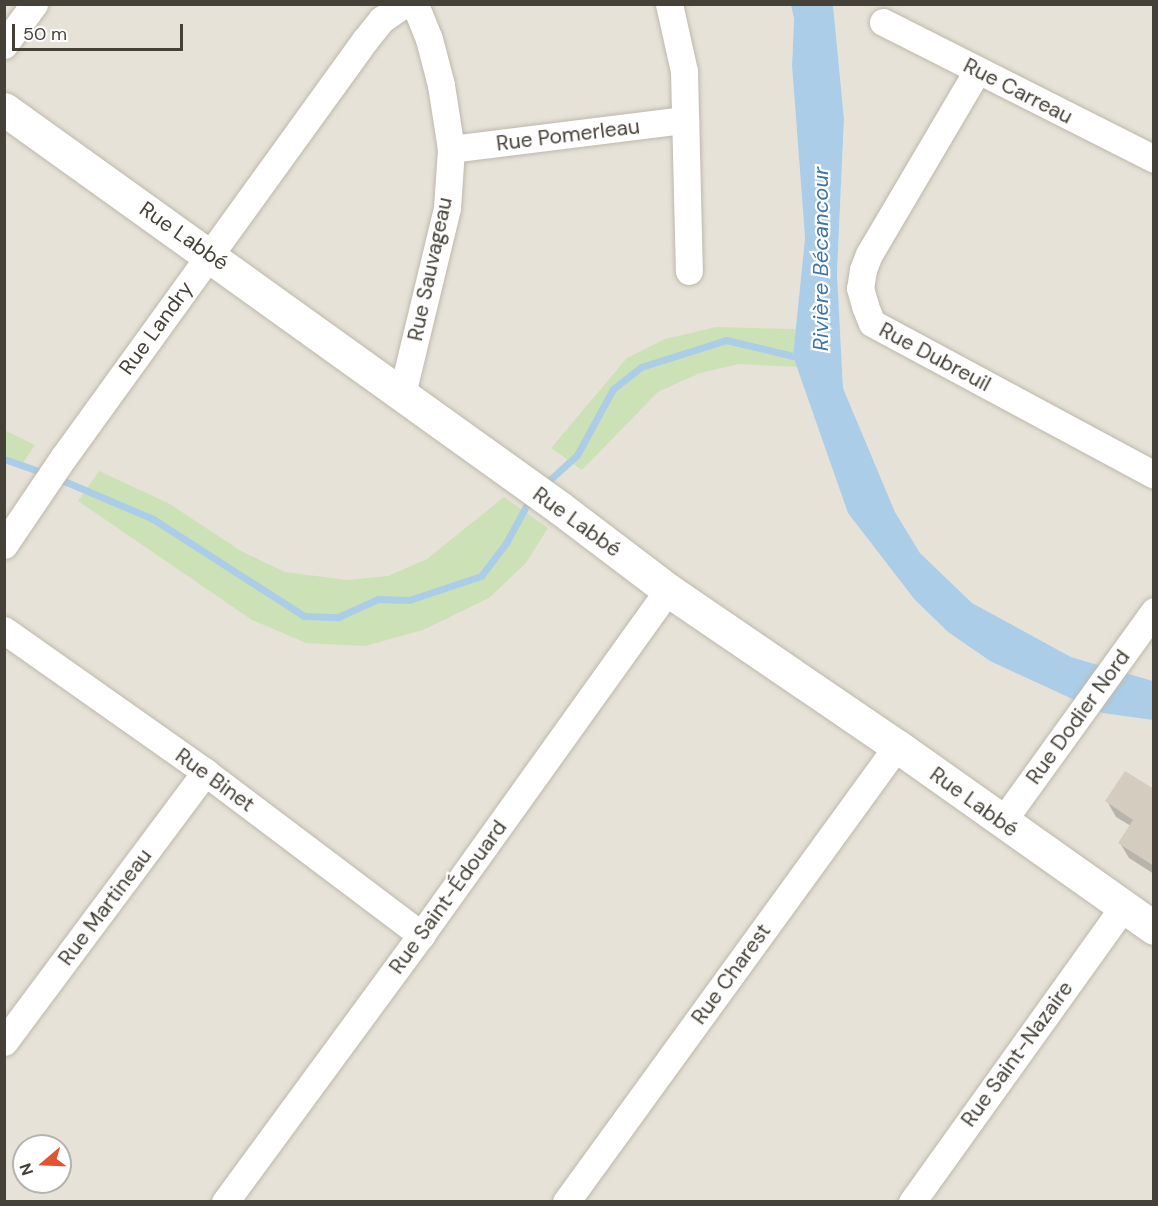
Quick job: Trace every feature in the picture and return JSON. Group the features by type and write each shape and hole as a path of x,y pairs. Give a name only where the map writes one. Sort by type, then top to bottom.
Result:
{"street":[{"path":"4,45 34,4"},
{"name":"Rue Landry","path":"4,545 63,458 365,40 381,20 404,4"},
{"name":"Rue Sauvageau","path":"402,394 447,208 451,149 441,85 429,39 414,4"},
{"path":"669,4 678,35 684,71 689,271"},
{"name":"Rue Carreau","path":"883,22 1154,159"},
{"name":"Rue Dubreuil","path":"977,71 869,254 860,288 872,323 1154,475"},
{"name":"Rue Labbé","path":"4,109 560,508 668,590 897,746 1154,928"},
{"name":"Rue Pomerleau","path":"451,149 685,120"},
{"name":"Rue Saint-Édouard","path":"225,1202 421,935 668,590"},
{"name":"Rue Dodier Nord","path":"1002,822 1154,611"},
{"name":"Rue Binet","path":"4,630 205,772 421,935"},
{"name":"Rue Charest","path":"566,1202 897,746"},
{"name":"Rue Martineau","path":"4,1042 205,772"},
{"name":"Rue Saint-Nazaire","path":"912,1202 1122,907"}],"shaded area":[{"path":"5,5 791,5 794,19 792,66 805,238 793,356 915,600 948,632 990,661 1153,720 1153,1201 5,1202"},
{"path":"833,5 1153,5 1153,681 1071,657 972,603 920,553 895,512 843,388 837,273 844,119"}],"green space":[{"path":"716,327 796,329 793,356 797,367 739,364 700,373 658,392 582,470 551,448 627,358 665,339"},
{"path":"4,430 35,445 22,464 5,459"},
{"path":"99,471 170,504 241,551 285,572 347,580 388,576 427,559 504,497 548,528 526,563 489,598 423,630 365,646 306,643 252,620 78,501"}],"water":[{"name":"Rivière Bécancour","path":"791,5 833,5 844,119 837,273 843,388 895,512 920,553 972,603 1071,657 1153,681 1153,720 1103,713 990,661 948,632 915,600 848,513 793,356 805,238 792,66 794,19"}],"building":[{"path":"1125,771 1154,789 1154,866 1118,843 1133,820 1105,801"}],"waterway":[{"name":"Rivière Bécancour","path":"543,486 577,455 613,389 641,367 726,340 793,356 800,354"},
{"path":"4,459 47,474"},
{"path":"57,478 153,519 304,616 338,617 378,599 409,600 481,576 506,543 531,497"}]}
